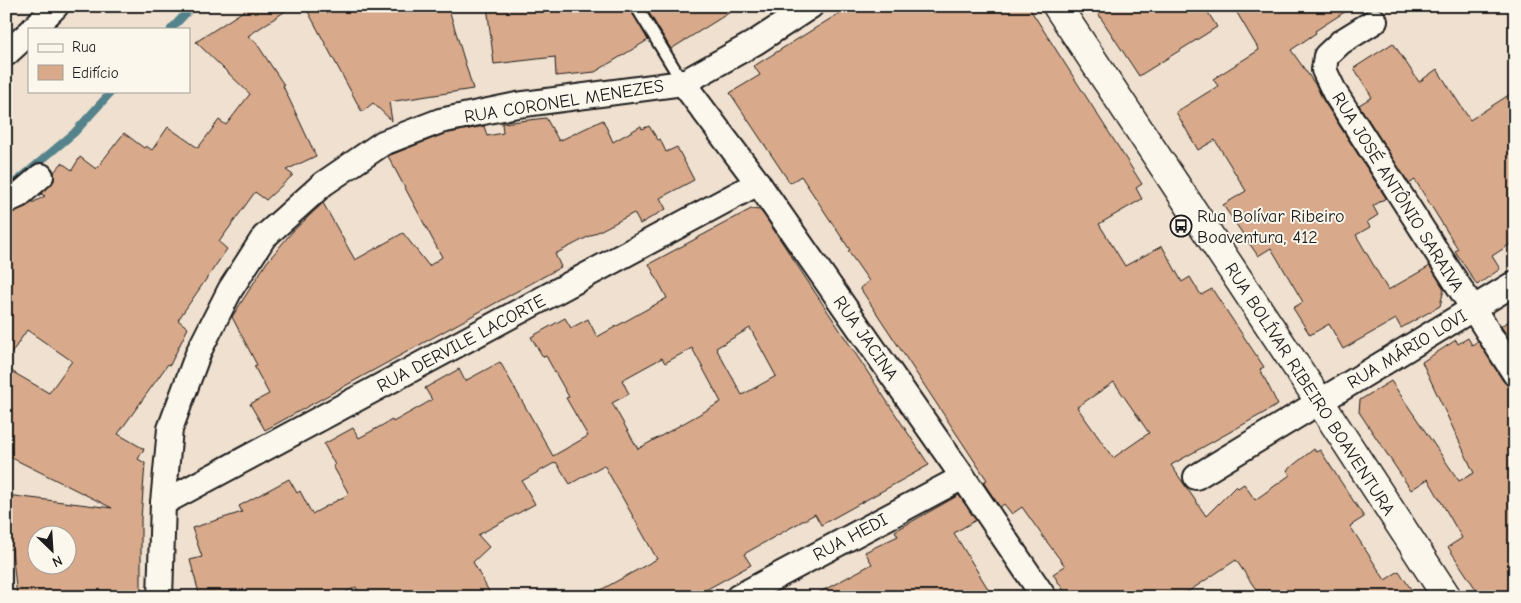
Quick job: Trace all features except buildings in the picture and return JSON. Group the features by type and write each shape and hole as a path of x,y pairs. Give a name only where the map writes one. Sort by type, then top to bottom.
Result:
{"main road":[{"name":"RUA BOLÍVAR RIBEIRO BOAVENTURA","path":"1057,6 1447,597"}],"street":[{"path":"34,28 56,6"},
{"path":"683,83 756,42 811,6"},
{"name":"RUA JOSÉ ANTÔNIO SARAIVA","path":"1375,21 1341,42 1326,56 1324,70 1335,93 1515,374"},
{"path":"6,54 28,34"},
{"name":"RUA JACINA","path":"683,83 758,183 963,477 1044,597"},
{"name":"RUA CORONEL MENEZES","path":"160,597 164,503 170,429 199,351 230,290 264,237 323,184 383,143 440,121 518,105 683,83"},
{"path":"6,201 19,195 41,176"},
{"name":"RUA DERVILE LACORTE","path":"164,503 758,183"},
{"name":"RUA MÁRIO LOVI","path":"1196,478 1515,283"},
{"name":"RUA HEDI","path":"738,597 963,477"}],"lane":[{"path":"636,6 683,83"}],"waterway":[{"path":"172,28 193,6"},
{"path":"6,184 17,181 74,133 111,92"}],"place":[{"name":"Rua Bolívar Ribeiro Boaventura, 412","path":"1181,226"}]}
